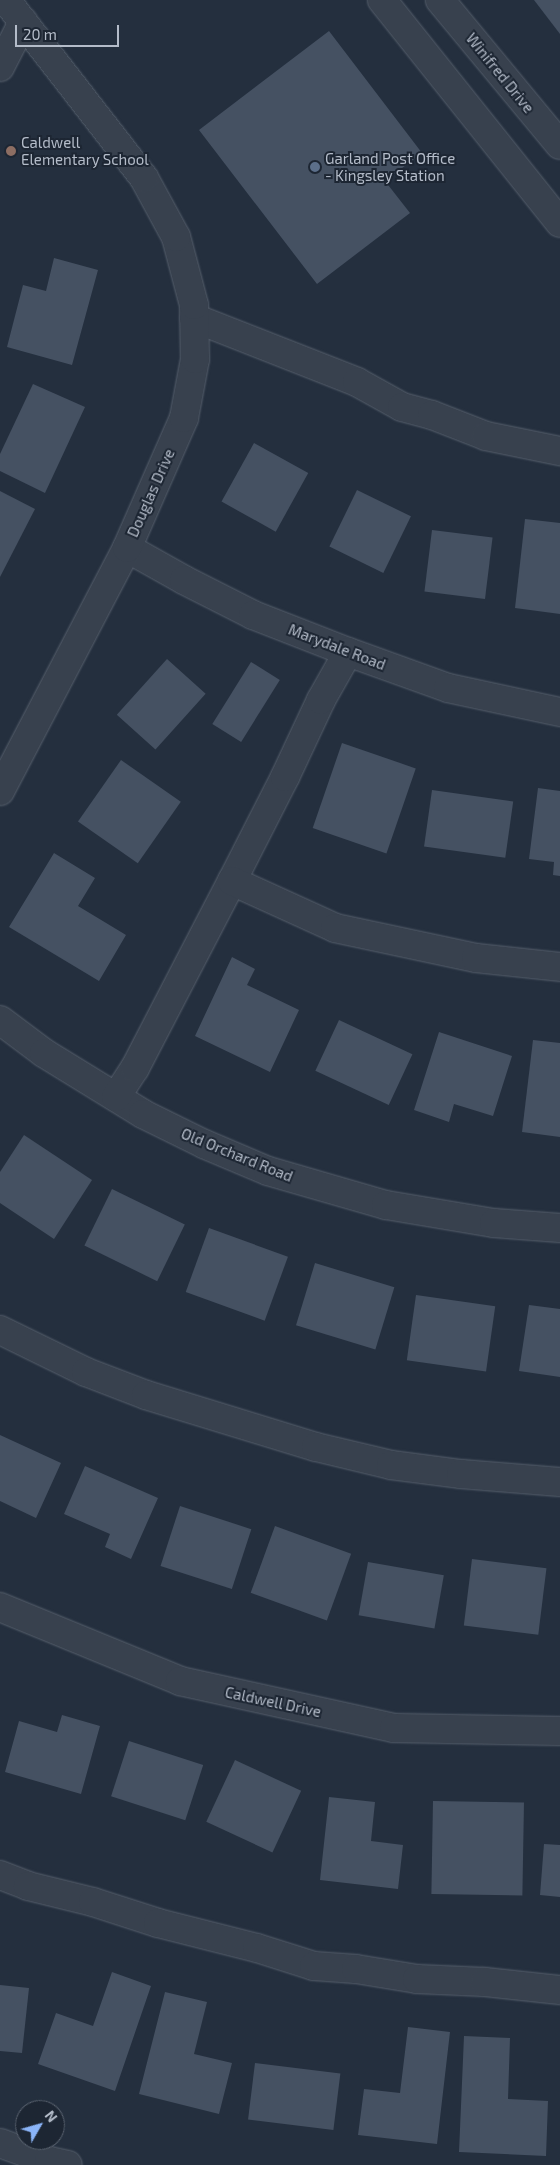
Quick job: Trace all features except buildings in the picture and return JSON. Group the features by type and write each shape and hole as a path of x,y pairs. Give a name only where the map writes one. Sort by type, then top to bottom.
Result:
{"street":[{"name":"Douglas Drive","path":"0,790 127,548 184,418 195,359 194,305 176,237 144,178 6,0"},
{"path":"382,0 560,223"},
{"name":"Winifred Drive","path":"440,0 560,145"},
{"path":"0,67 23,22"},
{"path":"194,318 357,382 402,407 432,415 486,436 560,451"},
{"name":"Marydale Road","path":"127,548 253,615 348,652 448,688 560,712"},
{"path":"116,1097 140,1059 281,786 321,700 348,652"},
{"path":"232,881 335,928 476,958 560,967"},
{"name":"Old Orchard Road","path":"0,1020 44,1053 143,1114 204,1144 268,1171 386,1205 494,1223 560,1228"},
{"path":"0,1330 86,1372 146,1395 316,1447 391,1465 461,1474 560,1482"},
{"name":"Caldwell Drive","path":"0,1607 180,1682 394,1728 560,1730"},
{"path":"0,1875 28,1886 93,1902 158,1924 257,1948 314,1966 356,1969 418,1979 486,1982 560,1990"},
{"path":"0,2143 49,2161 68,2165"}],"place":[{"name":"Caldwell Elementary School","path":"11,151"},
{"name":"Garland Post Office - Kingsley Station","path":"315,167"}]}
